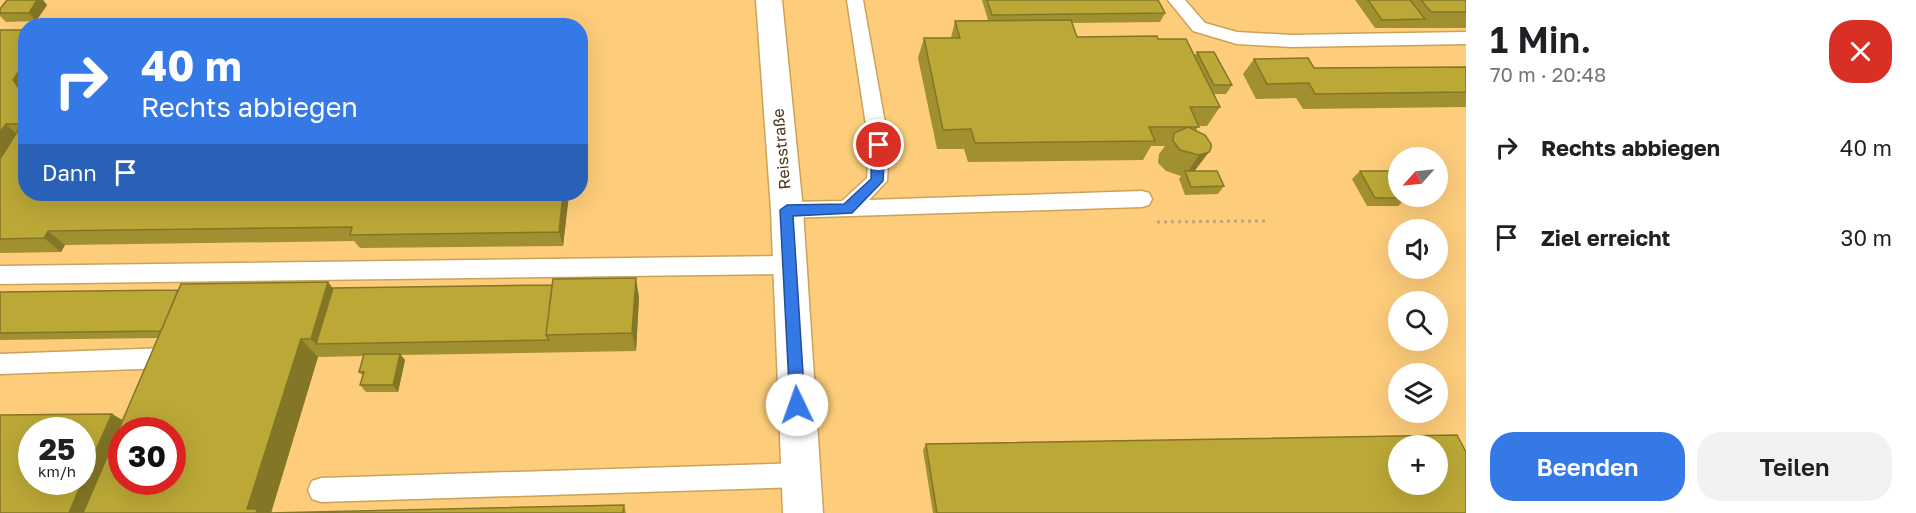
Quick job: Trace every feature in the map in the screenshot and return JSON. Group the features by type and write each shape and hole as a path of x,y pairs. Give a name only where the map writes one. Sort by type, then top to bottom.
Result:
{"street":[{"name":"Reisstraße","path":"769,0 787,210 803,513"}],"lane":[{"path":"847,209 877,181 879,145 855,0"},
{"path":"1176,0 1199,27 1237,38 1291,40 1466,38"},
{"path":"787,210 1142,200"},
{"path":"0,275 790,265"},
{"path":"0,364 167,358"},
{"path":"321,490 801,475"}],"shaded area":[{"path":"0,0 1466,0 1466,513 0,513"}],"building":[{"path":"7,0 37,0 29,13 0,13 0,9"},
{"path":"987,0 1158,0 1165,13 992,15"},
{"path":"1368,0 1410,0 1425,19 1382,20"},
{"path":"1421,0 1466,0 1466,12 1431,12"},
{"path":"1071,20 1077,37 1157,36 1158,39 1186,39 1220,107 1190,107 1199,127 1149,127 1155,141 975,143 971,129 943,130 924,38 960,38 955,21"},
{"path":"0,30 18,30 18,73 13,80 18,87 18,124 6,124 0,132"},
{"path":"1197,52 1214,52 1232,85 1214,85"},
{"path":"1308,58 1314,68 1466,67 1466,92 1315,94 1309,83 1267,84 1254,59"},
{"path":"1188,127 1205,135 1211,144 1209,152 1199,155 1180,150 1173,141 1174,133"},
{"path":"18,130 18,201 562,201 559,232 350,235 352,227 48,231 44,238 0,239 0,159"},
{"path":"1185,171 1217,171 1224,186 1191,187"},
{"path":"1360,171 1388,171 1388,198 1375,198"},
{"path":"636,278 632,333 546,335 553,279"},
{"path":"328,282 311,339 301,339 247,509 257,509 256,513 83,513 91,495 96,495 96,483 108,455 108,495 186,495 186,417 124,417 181,284"},
{"path":"552,285 546,335 549,340 316,344 333,288"},
{"path":"178,290 161,331 0,333 0,292"},
{"path":"364,354 400,354 393,385 360,385 364,372 359,372"},
{"path":"112,414 108,417 108,423 96,450 96,417 18,417 18,495 77,495 69,513 0,513 0,415"},
{"path":"1448,435 1457,435 1466,452 1466,513 937,513 926,444 1388,436 1388,495 1448,495"},
{"path":"624,505 623,513 268,513"}],"route":[{"path":"797,405 787,210 847,209 877,181 879,145"}]}
